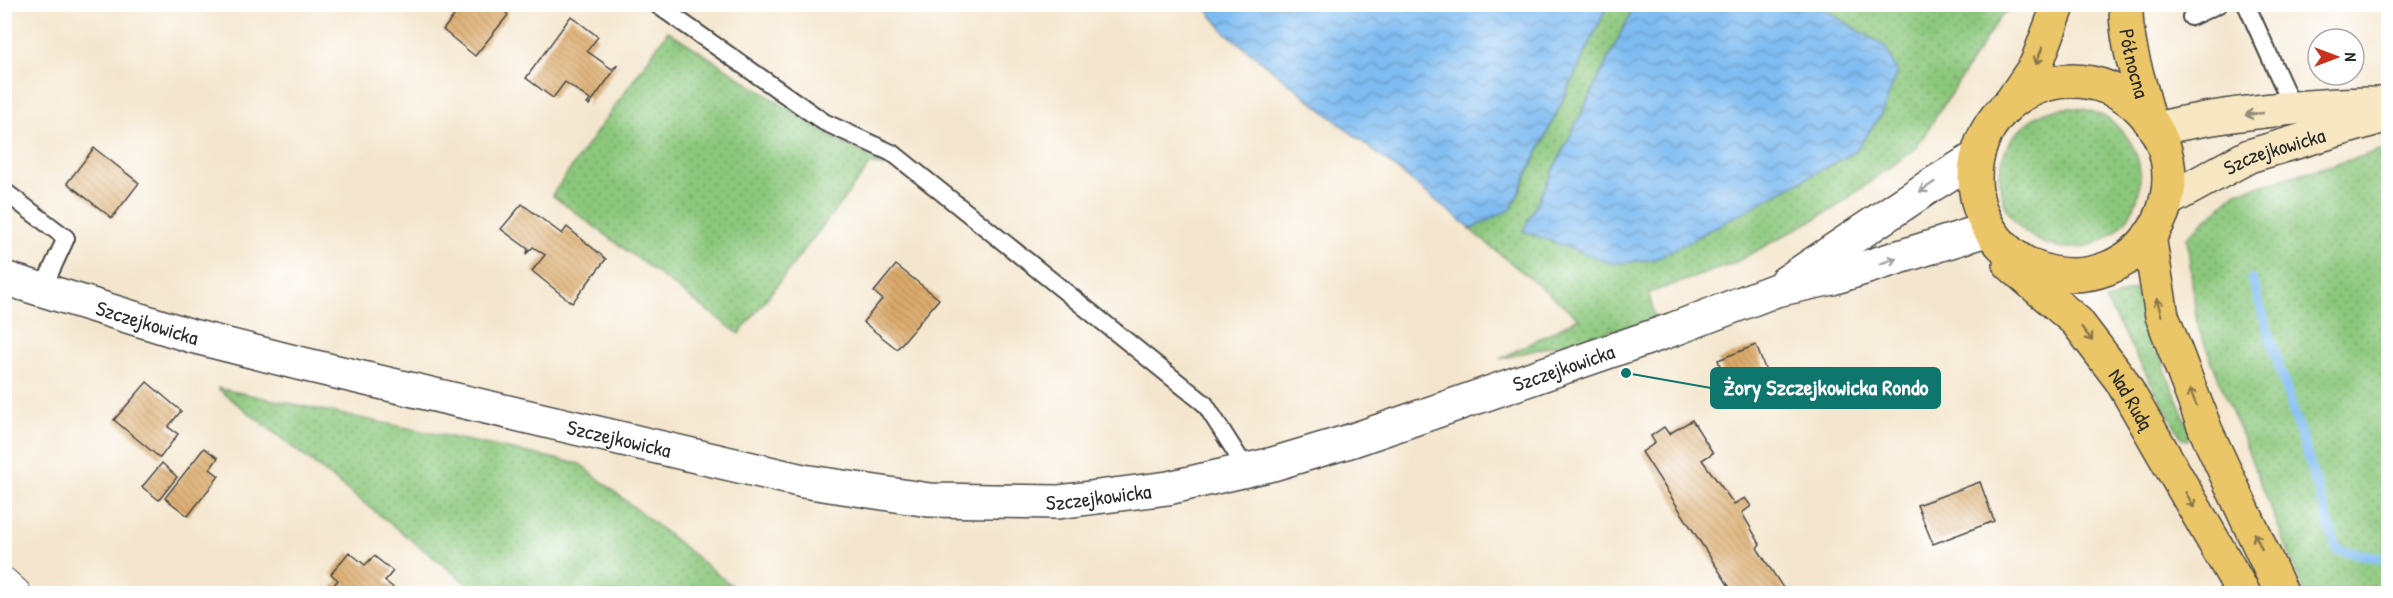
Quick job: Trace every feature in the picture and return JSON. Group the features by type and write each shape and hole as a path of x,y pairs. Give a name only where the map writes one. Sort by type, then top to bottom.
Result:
{"main road":[{"path":"2011,103 2044,85 2082,82 2118,93 2152,124 2168,167 2166,201 2149,236 2138,249 2113,266 2091,273 2056,274 2018,259 1989,229 1977,201 1975,172 1977,157 1990,127 2011,103 2036,65 2059,4"},
{"name":"Północna","path":"2126,4 2125,28 2130,56 2152,124"},
{"name":"Szczejkowicka","path":"2152,124 2354,104 2388,104"},
{"name":"Szczejkowicka","path":"2166,201 2197,182 2249,156 2388,115"},
{"name":"Nad Rudą","path":"1989,229 2013,269 2077,322 2121,380 2244,594"},
{"path":"2149,236 2158,302 2165,325 2206,431 2282,594"}],"street":[{"name":"Szczejkowicka","path":"1776,290 1920,192 1977,157"},
{"name":"Szczejkowicka","path":"4,278 192,336 680,454 864,492 986,503 1058,502 1168,488 1247,470 1353,440 1674,329 1776,290 1832,278 1989,229"},
{"path":"4,585 15,594"}],"lane":[{"path":"656,4 824,122 894,154 1205,404 1247,470"},
{"path":"2191,17 2219,4"},
{"path":"2246,4 2294,110"},
{"path":"4,191 66,238 42,290"}],"green space":[{"path":"1608,5 1635,5 1523,231 1656,259 1855,152 1883,112 1831,15 1817,5 2020,5 2000,17 1916,148 1833,209 1732,264 1649,293 1655,320 1500,359 1579,318 1469,229 1512,208"},
{"path":"668,31 835,139 892,167 870,165 739,334 552,195"},
{"path":"2070,108 2097,113 2120,128 2135,151 2140,178 2135,205 2120,228 2097,243 2070,248 2043,243 2020,228 2005,205 2000,178 2005,151 2020,128 2043,113"},
{"path":"2388,149 2388,593 2305,593 2197,325 2187,237 2237,192"},
{"path":"2134,289 2190,433 2188,440 2182,439 2106,301"},
{"path":"217,388 580,464 741,593 479,593"}],"water":[{"path":"1203,5 1608,5 1511,209 1472,229 1226,33"},
{"path":"1635,5 1817,5 1886,47 1897,71 1883,112 1855,152 1656,259 1613,264 1523,231"}],"building":[{"path":"463,4 513,4 506,13 508,15 475,56 443,30"},
{"path":"571,16 598,37 587,51 612,69 619,64 589,105 587,104 590,100 565,82 553,98 526,78"},
{"path":"94,148 139,183 112,218 67,183"},
{"path":"522,204 562,234 567,227 606,259 572,303 532,271 545,255 533,247 527,253 528,249 501,229"},
{"path":"896,265 939,299 897,349 863,322 882,299 874,292"},
{"path":"1756,345 1767,374 1728,389 1718,360"},
{"path":"147,382 181,411 168,427 178,434 160,458 114,420"},
{"path":"1692,420 1713,453 1702,460 1734,504 1745,498 1751,506 1742,513 1760,544 1757,548 1787,594 1734,594 1642,452 1655,443 1651,436 1664,427 1669,434"},
{"path":"204,448 218,458 210,469 219,476 188,516 165,498"},
{"path":"162,463 177,477 159,500 142,487"},
{"path":"1980,482 1994,521 1933,544 1917,505"},
{"path":"349,552 365,565 374,556 393,571 385,581 395,589 391,594 327,594 338,580 331,574"}],"waterway":[{"path":"2252,280 2337,550 2388,559"}],"place":[{"name":"Żory Szczejkowicka Rondo","path":"1626,373"}]}
